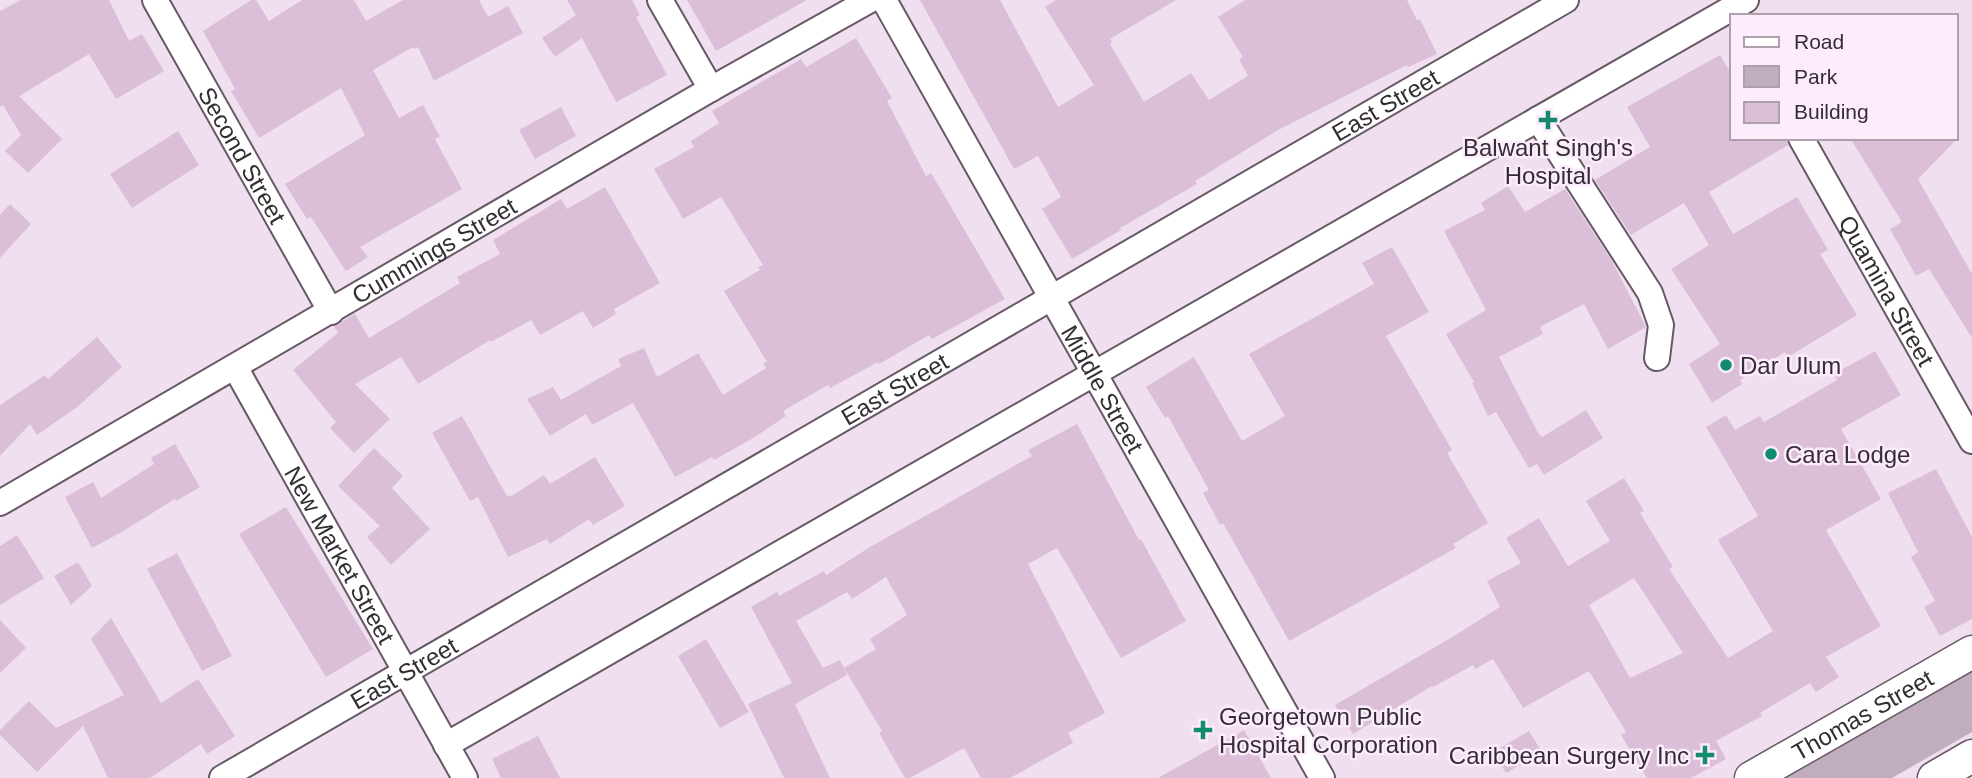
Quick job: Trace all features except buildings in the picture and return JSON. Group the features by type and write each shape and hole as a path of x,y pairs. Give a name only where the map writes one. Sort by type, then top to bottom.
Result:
{"street":[{"name":"Second Street","path":"155,0 331,312"},
{"path":"660,0 711,89"},
{"name":"Cummings Street","path":"0,503 711,89 870,0"},
{"name":"Middle Street","path":"884,0 1322,778"},
{"name":"East Street","path":"222,778 1566,0"},
{"path":"446,745 1733,7"},
{"path":"1538,119 1650,293 1661,325 1657,358"},
{"name":"Quamina Street","path":"1802,140 1972,441"},
{"name":"New Market Street","path":"235,367 465,778"},
{"name":"Thomas Street","path":"1751,778 1972,652"},
{"path":"1934,778 1972,757"}],"green space":[{"path":"1972,661 1972,732 1892,778 1775,778"}],"place":[{"name":"Balwant Singh's Hospital","path":"1548,120"},
{"name":"Dar Ulum","path":"1726,365"},
{"name":"Cara Lodge","path":"1771,454"},
{"name":"Georgetown Public Hospital Corporation","path":"1203,730"},
{"name":"Caribbean Surgery Inc","path":"1705,755"}]}
